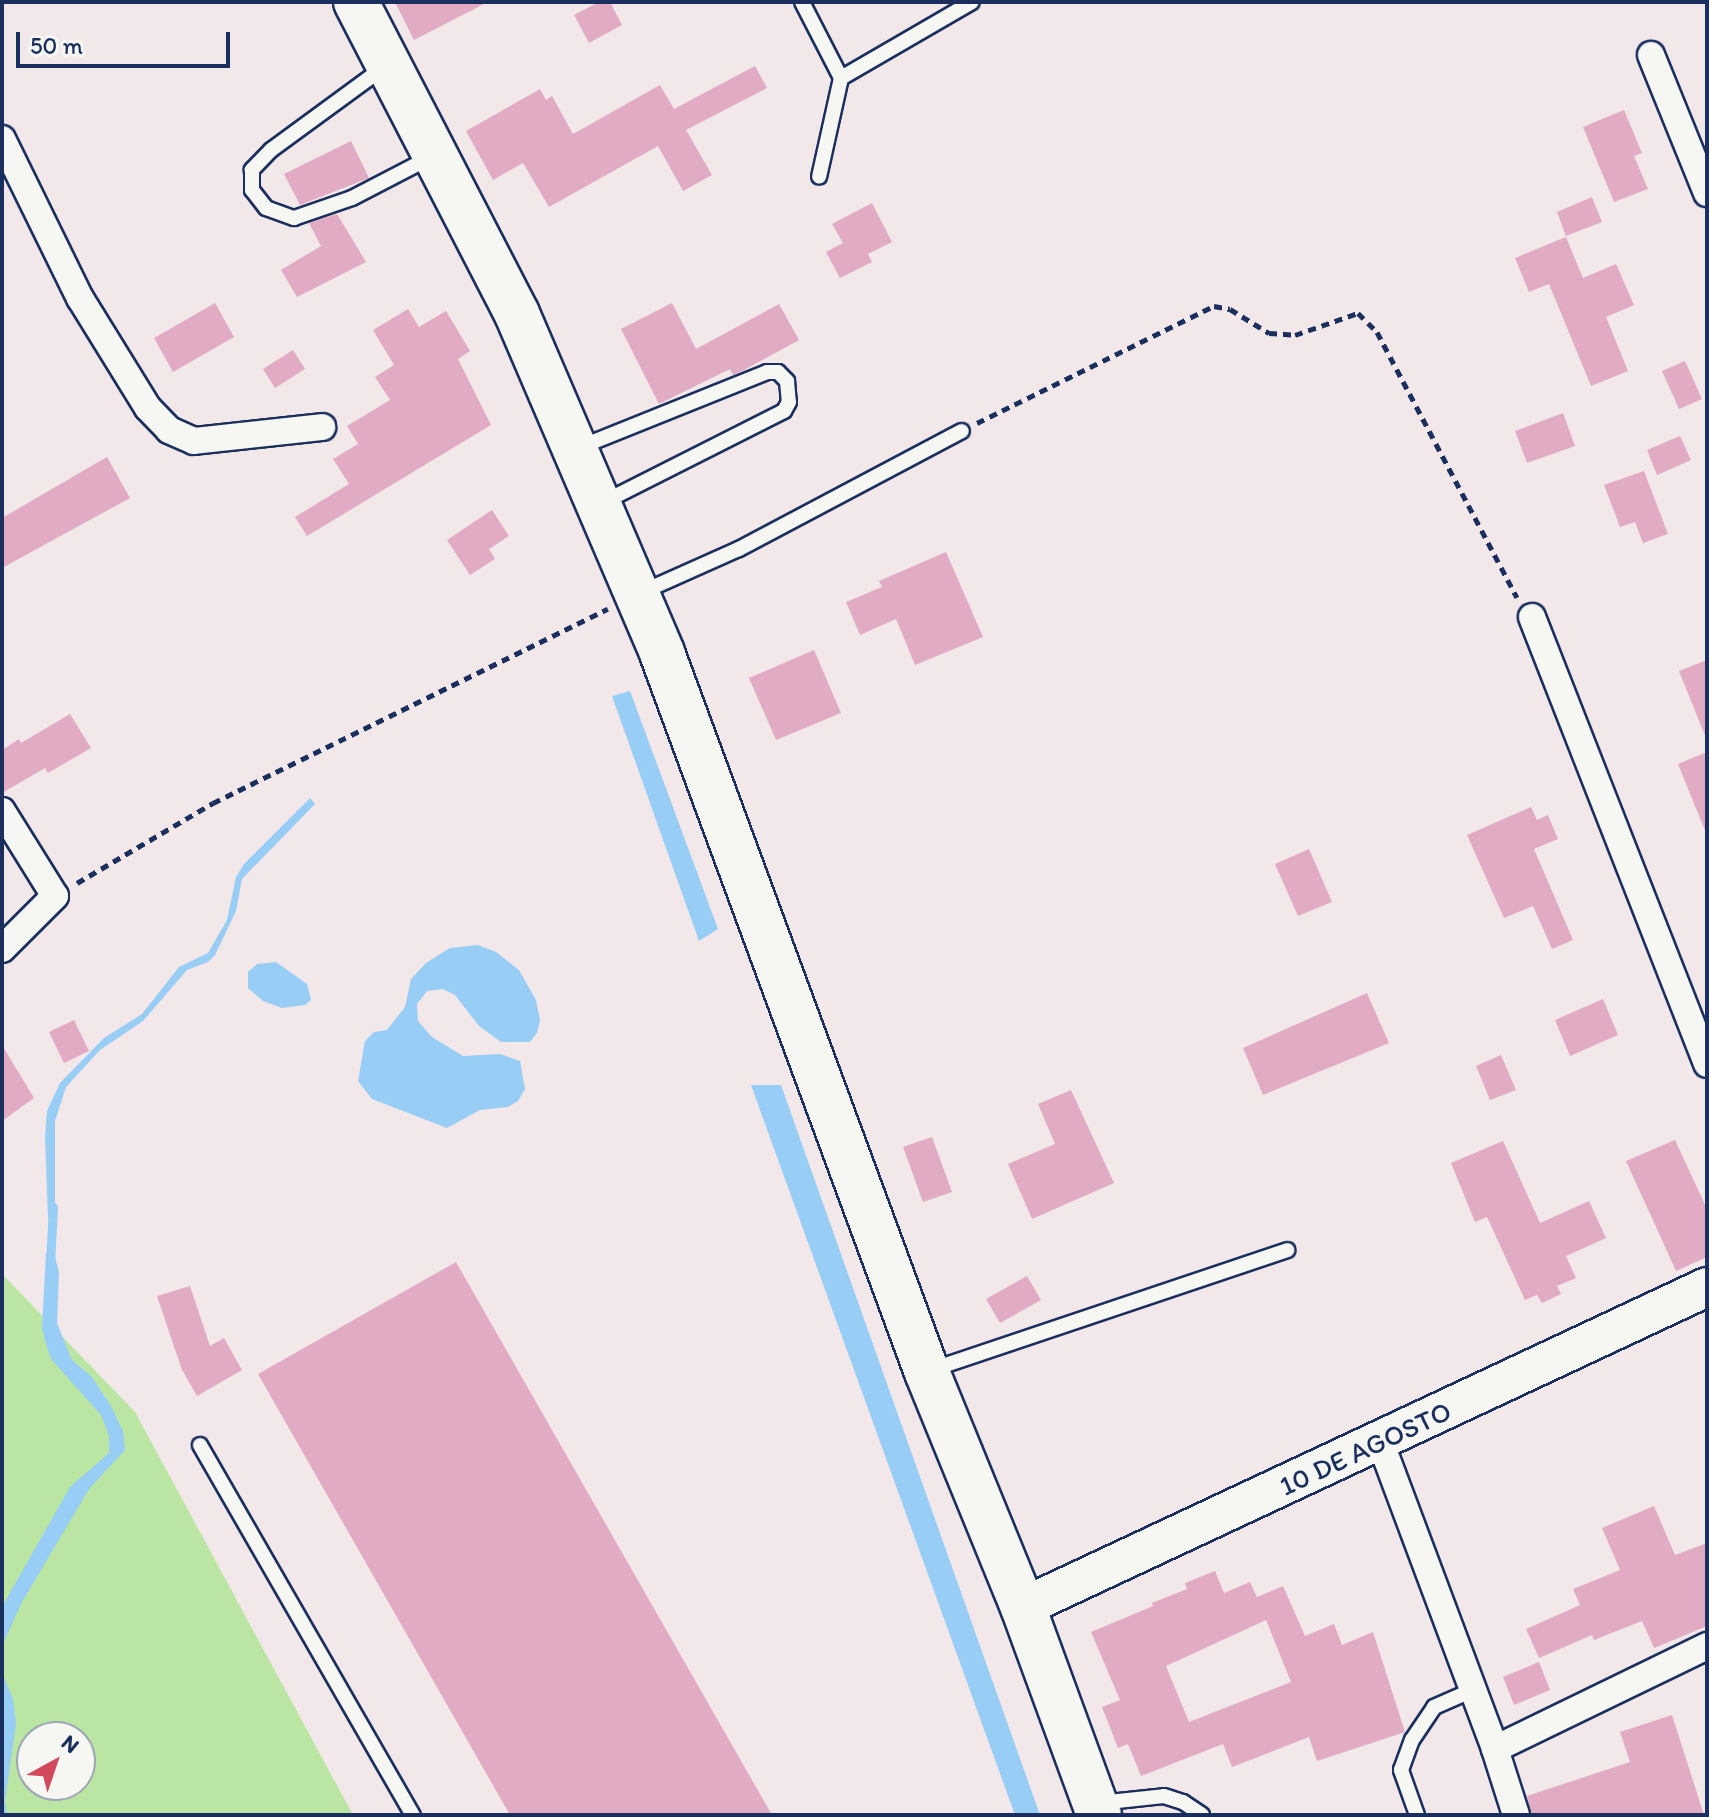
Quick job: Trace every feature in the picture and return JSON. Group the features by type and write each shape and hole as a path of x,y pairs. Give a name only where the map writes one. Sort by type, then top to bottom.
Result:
{"highway":[{"path":"356,2 517,314 662,653 927,1372 1023,1607 1096,1809"}],"street":[{"path":"1651,55 1707,193"},
{"path":"2,139 11,177 37,215 80,298 148,408 169,430 194,441 322,427"},
{"path":"1532,617 1707,1064"},
{"path":"2,811 55,896 2,949"},
{"name":"10 DE AGOSTO","path":"1023,1607 1707,1287"},
{"path":"1380,1441 1495,1749 1516,1815"},
{"path":"1495,1749 1707,1646"}],"lane":[{"path":"802,2 841,78 819,177"},
{"path":"841,78 972,2"},
{"path":"388,63 271,150 252,170 252,190 266,208 294,218 352,198 435,155"},
{"path":"574,449 767,372 778,372 787,381 789,402 784,411 598,505"},
{"path":"636,595 739,549 962,431"},
{"path":"927,1372 1287,1250"},
{"path":"200,1445 413,1815"},
{"path":"1417,1815 1401,1770 1412,1740 1434,1707 1473,1690"},
{"path":"1096,1809 1164,1796 1183,1802 1202,1815"}],"path":[{"path":"962,431 1161,336 1214,306 1230,309 1269,333 1295,335 1358,313 1377,332 1499,566 1532,617"},
{"path":"55,896 213,803 636,595"}],"green space":[{"path":"2,1274 135,1412 353,1815 2,1815"}],"water":[{"path":"630,691 718,929 699,941 612,696"},
{"path":"310,798 315,804 242,879 236,911 215,955 208,962 187,970 143,1021 100,1050 66,1087 55,1121 55,1219 48,1218 47,1111 60,1083 104,1038 142,1014 179,967 208,953 227,920 236,877 244,864"},
{"path":"478,945 496,952 519,970 536,1000 540,1020 537,1033 530,1042 501,1042 479,1026 455,995 443,989 427,991 417,1004 418,1021 432,1037 463,1056 500,1054 520,1061 525,1089 518,1101 508,1107 480,1110 447,1128 372,1099 358,1081 365,1041 374,1032 387,1030 405,1007 411,979 426,963 450,948"},
{"path":"276,962 307,984 311,1000 305,1005 282,1008 263,1001 248,988 248,972 257,964"},
{"path":"751,1085 781,1085 1040,1815 1015,1815"},
{"path":"46,1253 54,1253 59,1272 57,1323 72,1360 92,1377 111,1406 123,1431 125,1450 89,1489 22,1602 2,1646 2,1608 12,1589 70,1487 109,1453 109,1436 101,1415 51,1359 46,1344 42,1328"},
{"path":"2,1673 13,1699 16,1724 5,1801 7,1815 2,1815"}],"building":[{"path":"395,2 488,2 414,40"},
{"path":"599,2 610,2 622,25 589,43 574,15"},
{"path":"755,66 767,88 686,130 712,175 683,191 658,146 549,207 523,163 493,180 466,131 540,89 546,100 552,96 573,134 660,85 674,109"},
{"path":"1624,110 1642,153 1634,156 1648,189 1614,202 1583,127"},
{"path":"351,141 369,178 300,205 284,174"},
{"path":"1592,197 1602,222 1566,236 1557,212"},
{"path":"872,203 892,242 868,254 872,262 840,278 826,252 843,243 832,224"},
{"path":"337,214 366,262 297,297 281,270 321,246 309,223"},
{"path":"1566,237 1583,278 1616,264 1634,305 1606,317 1628,371 1591,386 1549,284 1529,292 1515,258"},
{"path":"215,303 234,337 173,372 154,338"},
{"path":"672,303 696,349 779,304 799,340 744,370 733,375 730,369 659,404 621,329"},
{"path":"408,309 419,327 446,311 470,351 458,359 491,425 307,536 295,517 349,484 333,459 358,444 347,426 390,400 375,377 394,365 373,330"},
{"path":"293,350 305,369 275,388 263,369"},
{"path":"1685,361 1702,399 1679,409 1662,371"},
{"path":"1563,413 1575,446 1527,463 1515,431"},
{"path":"1680,436 1691,460 1657,475 1647,450"},
{"path":"107,457 130,498 2,568 2,518"},
{"path":"1644,471 1668,534 1643,543 1635,522 1620,527 1604,485"},
{"path":"492,510 509,536 489,549 495,559 470,575 447,540"},
{"path":"946,552 983,637 915,665 896,619 860,635 846,602 882,587 879,581"},
{"path":"814,650 841,713 776,740 749,678"},
{"path":"1707,660 1707,738 1706,738 1679,671"},
{"path":"70,714 91,748 48,773 45,768 2,793 2,750 19,739 21,743"},
{"path":"1707,752 1707,832 1706,833 1678,764"},
{"path":"1531,807 1537,820 1548,815 1558,839 1534,849 1573,940 1552,949 1533,906 1504,918 1467,835"},
{"path":"1309,849 1332,902 1298,916 1275,864"},
{"path":"1367,993 1389,1043 1263,1095 1243,1048"},
{"path":"1603,999 1618,1035 1570,1056 1555,1020"},
{"path":"74,1020 89,1051 64,1063 49,1032"},
{"path":"2,1045 34,1098 2,1121"},
{"path":"1501,1055 1516,1090 1490,1100 1476,1066"},
{"path":"1071,1090 1114,1183 1032,1219 1008,1164 1055,1144 1038,1104"},
{"path":"932,1137 952,1192 923,1202 903,1147"},
{"path":"1675,1140 1707,1209 1707,1257 1676,1271 1626,1161"},
{"path":"1503,1141 1540,1223 1589,1201 1606,1238 1566,1256 1576,1278 1557,1286 1561,1294 1542,1303 1537,1295 1525,1300 1487,1217 1475,1222 1451,1163"},
{"path":"456,1262 772,1815 510,1815 258,1374"},
{"path":"1027,1276 1041,1300 1000,1323 986,1299"},
{"path":"190,1286 210,1346 224,1338 242,1370 197,1396 182,1370 157,1296"},
{"path":"1654,1506 1675,1555 1707,1543 1707,1626 1654,1648 1642,1621 1594,1640 1592,1635 1539,1658 1526,1629 1580,1605 1573,1589 1620,1570 1602,1528"},
{"path":"1215,1571 1224,1593 1250,1582 1257,1597 1283,1586 1305,1636 1334,1624 1342,1645 1373,1632 1405,1732 1317,1761 1309,1737 1232,1767 1223,1744 1141,1776 1128,1744 1118,1748 1102,1707 1120,1700 1091,1632 1187,1589 1185,1583","holes":["1266,1620 1291,1682 1189,1722 1166,1666"]},
{"path":"1539,1662 1550,1690 1514,1705 1503,1677"},
{"path":"1672,1715 1704,1815 1532,1815 1527,1796 1630,1762 1620,1732"}],"waterway":[{"path":"50,1264 53,1207"}]}
